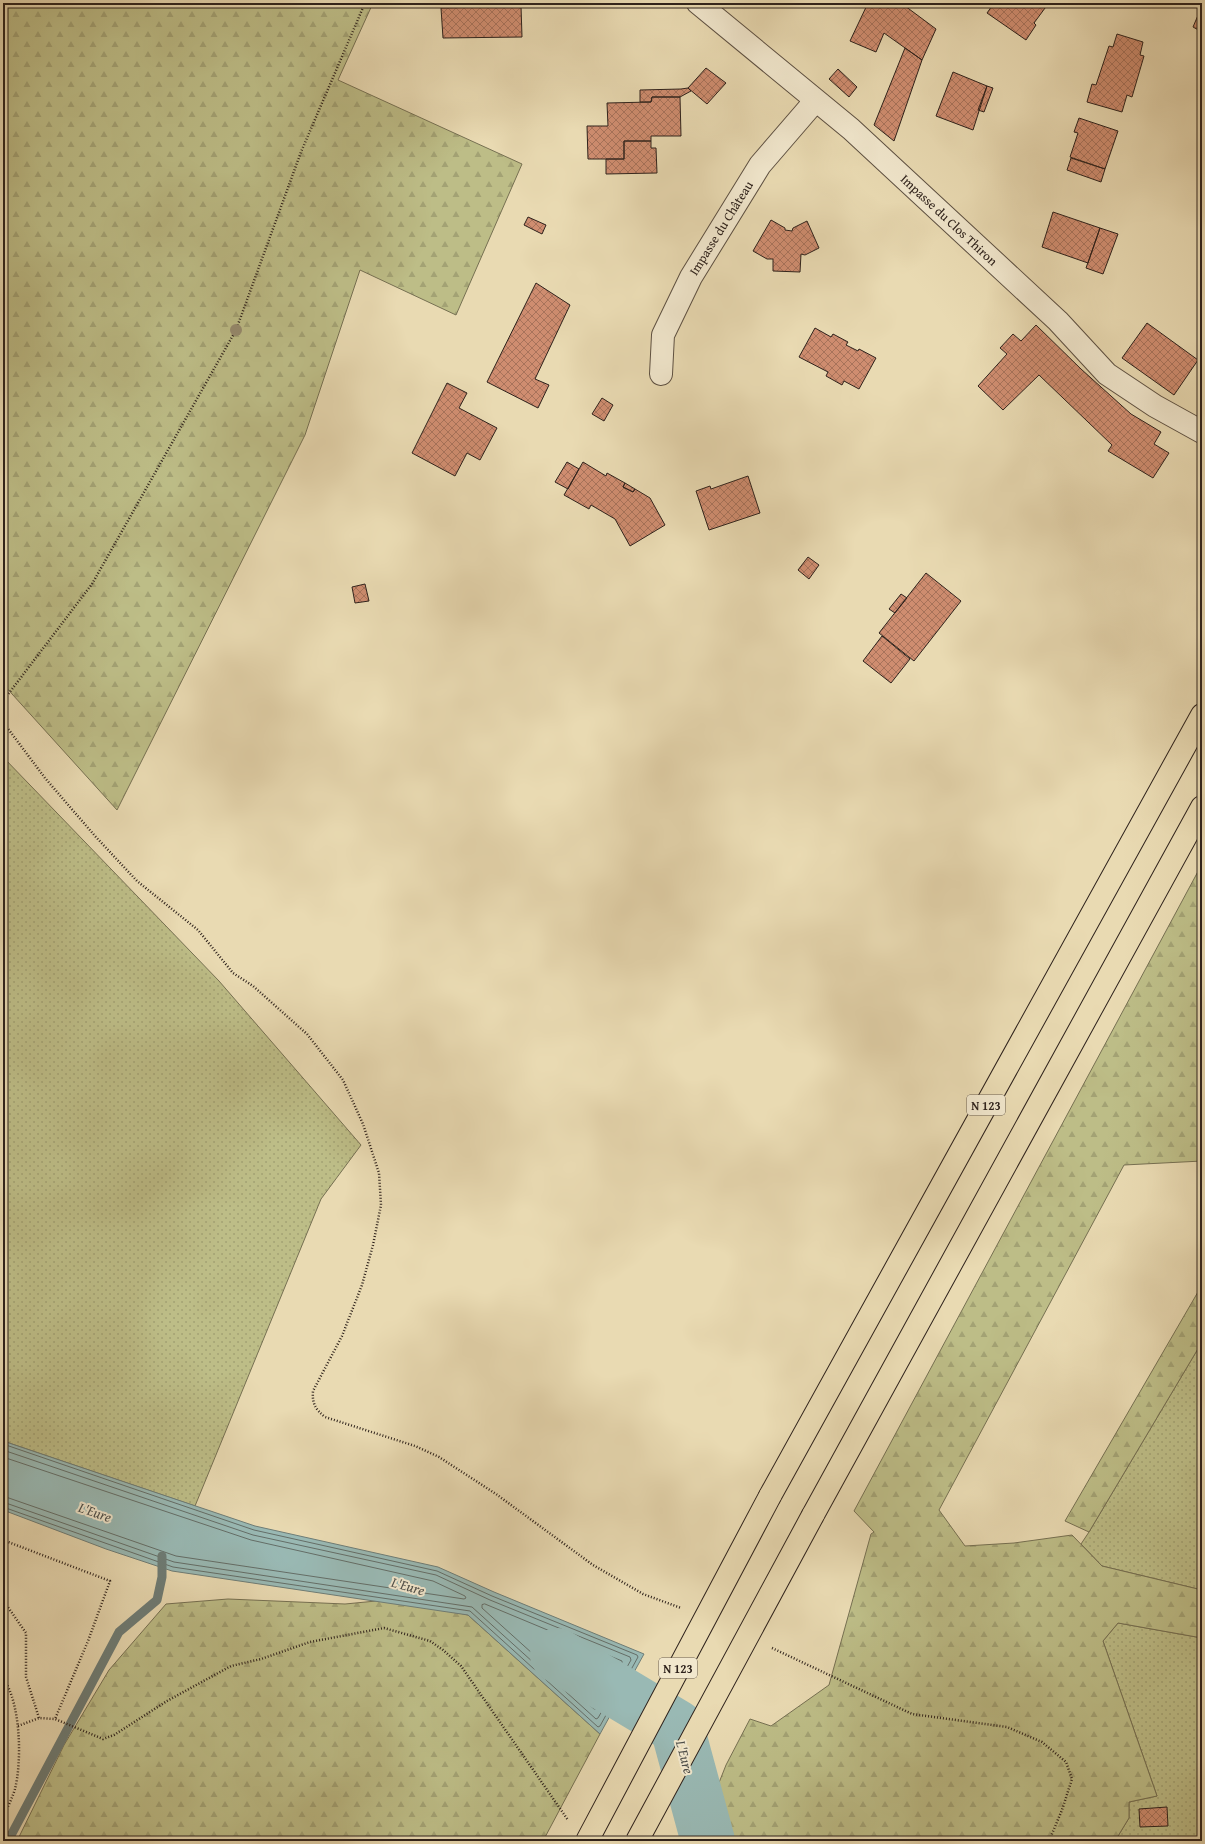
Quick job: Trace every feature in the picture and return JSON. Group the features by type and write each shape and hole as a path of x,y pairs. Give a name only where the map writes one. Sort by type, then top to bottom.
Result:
{"main road":[{"name":"N 123","path":"587,1841 770,1496 1202,715"},
{"path":"638,1841 813,1515 1202,807"}],"street":[{"name":"Impasse du Clos Thiron","path":"698,3 851,129 1058,321 1107,374 1155,406 1202,432"},
{"name":"Impasse du Château","path":"661,374 663,335 691,277 760,165 816,100"}],"path":[{"path":"3,701 92,584 236,330 301,152 365,3"},
{"path":"3,722 44,778 137,881 198,930 233,972 253,986 307,1034 343,1080 349,1092 363,1124 379,1173 381,1204 373,1246 357,1299 342,1336 313,1391 312,1400 316,1410 325,1417 416,1446 439,1457 496,1494 593,1565 643,1594 668,1602"},
{"path":"3,1540 110,1581 88,1641 55,1720"},
{"path":"3,1600 26,1633 26,1677 39,1718"},
{"path":"18,1726 39,1718 55,1720 103,1739 114,1735 167,1701 231,1666 282,1653 310,1642 384,1628 430,1641 462,1666 569,1822"},
{"path":"826,1673 912,1714 1007,1727 1042,1742 1066,1762 1072,1779 1062,1810 1049,1841"},
{"path":"3,1678 9,1686 18,1726 20,1751 15,1789 3,1818"}],"green space":[{"path":"3,3 373,3 338,80 522,164 456,315 360,270 305,435 117,810 3,684"},
{"path":"3,757 219,981 361,1145 321,1199 195,1506 6,1442 3,1439"},
{"path":"1202,864 1202,1161 1124,1165 939,1510 965,1546 1014,1543 1072,1535 1102,1566 1202,1590 1202,1638 1118,1623 1103,1641 1157,1796 1129,1802 1129,1818 1115,1841 721,1841 711,1803 726,1765 750,1719 771,1726 829,1685 871,1534 874,1532 854,1511"},
{"path":"1202,1285 1202,1342 1089,1532 1065,1521"},
{"path":"1202,1342 1202,1590 1102,1566 1081,1544"},
{"path":"228,1599 345,1604 397,1599 468,1615 600,1734 543,1841 17,1841 64,1745 109,1670 166,1604"},
{"path":"1118,1623 1202,1638 1202,1841 1115,1841 1129,1818 1129,1802 1157,1796 1103,1641"}],"water":[{"path":"3,1439 6,1442 255,1526 438,1567 494,1592 644,1654 600,1734 468,1615 172,1571 106,1549 3,1510"}],"building":[{"path":"868,3 901,3 936,29 922,60 884,33 876,52 850,41"},
{"path":"994,3 1048,4 1034,23 1036,25 1026,40 987,13"},
{"path":"521,6 522,37 443,38 441,8"},
{"path":"1202,6 1202,32 1193,27"},
{"path":"1117,34 1143,42 1140,55 1144,56 1132,97 1127,95 1122,112 1087,102 1092,84 1096,85 1109,46 1113,47"},
{"path":"905,48 922,60 894,141 874,125"},
{"path":"706,68 726,83 707,104 688,88"},
{"path":"838,69 857,87 849,97 829,79"},
{"path":"953,72 987,86 973,130 936,116"},
{"path":"987,86 993,88 984,112 978,110"},
{"path":"688,88 691,91 680,97 652,97 651,102 640,102 640,90"},
{"path":"652,97 680,97 681,136 651,136 651,141 624,141 624,159 588,159 587,126 608,126 607,103 651,102"},
{"path":"1079,118 1118,131 1105,169 1070,157 1078,133 1074,132"},
{"path":"624,141 651,141 651,148 656,148 657,173 606,174 606,159 624,159"},
{"path":"1071,158 1105,169 1101,182 1067,170"},
{"path":"1053,212 1100,228 1088,263 1042,247"},
{"path":"528,217 546,225 542,234 524,225"},
{"path":"771,220 785,228 785,230 792,231 793,228 807,221 819,248 805,255 801,254 800,272 773,271 773,259 767,259 753,251"},
{"path":"1100,228 1118,234 1103,274 1086,268"},
{"path":"536,283 570,305 535,379 549,385 538,408 487,382"},
{"path":"1147,323 1198,360 1174,395 1122,358"},
{"path":"1036,325 1081,369 1131,414 1161,432 1154,444 1169,453 1153,478 1108,451 1112,445 1039,375 1003,410 978,386 1007,354 1000,348 1013,334 1021,341"},
{"path":"815,328 831,337 833,334 848,342 846,345 858,351 859,349 876,358 859,389 844,381 842,385 826,376 828,372 799,357"},
{"path":"447,383 467,393 459,408 497,428 480,460 467,453 455,476 412,453"},
{"path":"602,398 613,405 604,421 592,414"},
{"path":"567,462 579,469 568,489 555,482"},
{"path":"583,462 606,476 607,473 625,483 623,487 633,492 635,489 650,498 665,525 630,546 615,519 591,505 589,509 564,495"},
{"path":"748,476 760,513 709,530 696,491 710,486 711,489"},
{"path":"625,483 635,489 633,492 623,487"},
{"path":"808,557 819,565 809,579 798,570"},
{"path":"926,573 961,601 914,661 879,633"},
{"path":"365,584 369,601 355,603 352,587"},
{"path":"901,594 907,598 895,613 889,609"},
{"path":"882,636 910,659 891,683 863,661"},
{"path":"1167,1807 1168,1826 1140,1827 1139,1809"}],"waterway":[{"path":"8,1841 119,1632 157,1600 162,1577 162,1556"},
{"name":"L'Eure","path":"557,1655 677,1727 708,1841"}]}
